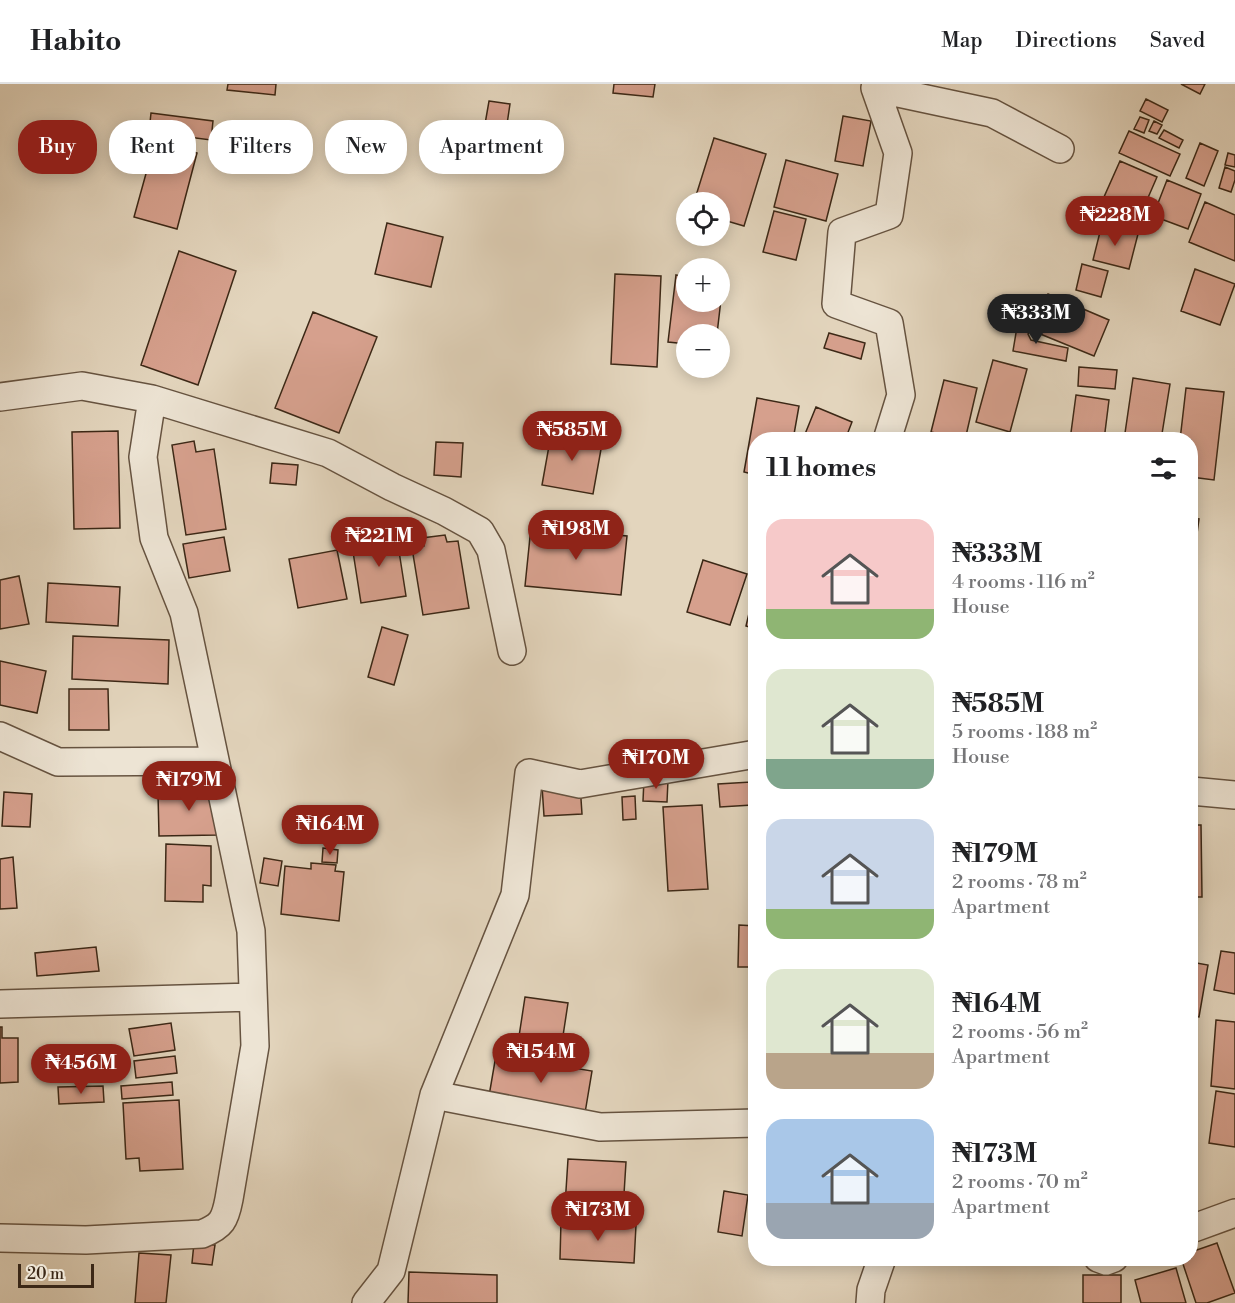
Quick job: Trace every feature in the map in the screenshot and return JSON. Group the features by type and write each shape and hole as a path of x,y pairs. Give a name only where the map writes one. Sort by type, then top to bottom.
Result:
{"street":[{"path":"876,86 992,113 1060,149"},
{"path":"876,86 898,153 889,215 842,232 836,304 889,323 901,395 889,432"},
{"path":"0,397 82,386 152,399 328,453 480,531 491,550 512,651"},
{"path":"0,1238 98,1240 202,1234 216,1228 225,1218 230,1199 255,1046 250,931 184,613 154,538 143,457 152,399"},
{"path":"0,736 58,762 215,761"},
{"path":"366,1303 391,1271 434,1095 515,895 530,772 580,784 748,755"},
{"path":"1198,792 1235,795"},
{"path":"0,1004 253,997"},
{"path":"434,1095 600,1127 748,1124"},
{"path":"1198,1226 1235,1213"},
{"path":"870,1303 871,1290 879,1266"}],"building":[{"path":"228,84 276,84 275,95 227,90"},
{"path":"614,84 655,84 653,97 613,93"},
{"path":"1181,84 1205,84 1200,94"},
{"path":"1146,99 1168,110 1162,122 1140,111"},
{"path":"489,101 510,104 508,120 486,120"},
{"path":"151,113 208,120 208,140 196,138 196,120 150,120"},
{"path":"843,116 871,121 863,166 835,161"},
{"path":"1140,117 1149,120 1144,133 1134,129"},
{"path":"1154,121 1162,125 1157,134 1149,131"},
{"path":"1164,130 1183,140 1179,148 1159,138"},
{"path":"1129,131 1180,154 1170,176 1119,153"},
{"path":"714,138 766,154 744,226 730,222 730,192 697,192"},
{"path":"1200,143 1218,151 1204,186 1186,178"},
{"path":"1228,153 1235,155 1235,167 1225,165"},
{"path":"786,160 838,174 826,221 774,207"},
{"path":"1120,161 1157,177 1137,223 1100,206"},
{"path":"1225,167 1235,171 1231,192 1219,188"},
{"path":"146,174 191,174 177,229 134,217"},
{"path":"1167,180 1201,194 1188,229 1153,216"},
{"path":"1205,202 1235,215 1235,261 1189,242"},
{"path":"774,211 806,219 796,260 763,252"},
{"path":"387,223 443,237 431,287 375,274"},
{"path":"1102,224 1138,234 1129,269 1093,260"},
{"path":"179,251 236,271 198,385 141,365"},
{"path":"1082,264 1108,271 1101,297 1076,290"},
{"path":"1195,269 1235,284 1220,325 1181,311"},
{"path":"615,274 661,276 657,367 611,364"},
{"path":"676,275 676,312 720,312 718,324 676,324 676,343 668,342"},
{"path":"1048,294 1109,320 1094,356 1033,331"},
{"path":"313,312 377,337 339,433 275,408"},
{"path":"1018,321 1034,324 1028,334 1031,340 1068,348 1066,361 1013,351"},
{"path":"829,333 865,343 861,359 824,348"},
{"path":"993,360 1027,369 1010,432 976,422"},
{"path":"1079,367 1117,370 1115,389 1078,386"},
{"path":"1133,378 1170,384 1162,432 1125,432"},
{"path":"944,380 977,388 967,432 931,432"},
{"path":"1186,388 1224,392 1214,480 1198,478 1198,432 1181,432"},
{"path":"1076,395 1109,400 1105,432 1071,432"},
{"path":"757,398 799,406 794,432 751,432"},
{"path":"816,407 852,422 848,432 806,432"},
{"path":"552,429 603,438 593,494 542,485"},
{"path":"118,431 120,528 74,529 72,432"},
{"path":"194,441 196,452 214,449 226,529 186,535 172,445"},
{"path":"436,442 463,443 461,477 434,475"},
{"path":"748,449 748,473 744,472"},
{"path":"272,463 298,465 296,485 270,483"},
{"path":"531,527 627,536 621,595 525,586"},
{"path":"396,532 406,596 361,603 351,539"},
{"path":"445,535 447,542 458,541 469,608 423,615 412,548 424,546 422,538"},
{"path":"224,537 230,571 189,578 183,544"},
{"path":"337,550 347,599 298,608 289,559"},
{"path":"703,560 747,574 730,625 687,612"},
{"path":"19,576 29,624 0,629 0,580"},
{"path":"48,583 120,587 118,626 46,622"},
{"path":"382,627 408,635 394,685 368,677"},
{"path":"73,636 169,640 168,684 72,679"},
{"path":"0,661 46,671 37,713 0,705"},
{"path":"69,689 108,689 109,730 69,730"},
{"path":"644,779 668,780 667,802 643,801"},
{"path":"216,780 217,835 159,836 158,794 194,793 194,781"},
{"path":"748,782 748,805 720,807 718,784"},
{"path":"580,784 582,814 544,816 542,786"},
{"path":"4,792 32,794 30,827 2,826"},
{"path":"635,796 636,819 623,820 622,797"},
{"path":"702,805 708,889 668,891 663,807"},
{"path":"1198,825 1201,825 1202,897 1198,897"},
{"path":"166,844 211,846 211,886 203,885 203,902 165,901"},
{"path":"323,848 338,850 337,863 322,862"},
{"path":"13,857 17,908 0,909 0,859"},
{"path":"264,858 282,861 278,886 260,883"},
{"path":"311,863 336,865 335,871 344,872 339,921 281,914 285,866 311,869"},
{"path":"739,925 748,926 748,967 738,967"},
{"path":"96,947 99,971 37,976 35,953"},
{"path":"1221,951 1235,953 1235,994 1214,990"},
{"path":"1198,963 1208,965 1198,1017"},
{"path":"525,997 568,1003 561,1049 518,1043"},
{"path":"1216,1020 1235,1022 1235,1089 1211,1086"},
{"path":"171,1023 175,1050 134,1056 129,1029"},
{"path":"0,1027 2,1027 2,1038 18,1038 18,1082 0,1083"},
{"path":"496,1055 592,1071 585,1113 489,1096"},
{"path":"175,1056 177,1073 136,1078 134,1061"},
{"path":"172,1082 173,1095 122,1099 121,1086"},
{"path":"103,1086 104,1102 59,1104 58,1087"},
{"path":"1216,1091 1235,1094 1235,1147 1209,1143"},
{"path":"179,1100 183,1169 140,1171 139,1158 126,1159 123,1103"},
{"path":"568,1159 626,1162 623,1210 565,1206"},
{"path":"724,1191 748,1195 742,1236 718,1232"},
{"path":"561,1221 636,1225 634,1263 560,1259"},
{"path":"194,1243 215,1245 212,1265 192,1263"},
{"path":"1217,1243 1235,1293 1207,1303 1196,1303 1184,1266 1198,1266 1198,1250"},
{"path":"139,1253 171,1255 166,1303 135,1303"},
{"path":"1176,1268 1186,1303 1141,1303 1135,1280"},
{"path":"409,1272 497,1275 497,1303 408,1303"},
{"path":"1083,1275 1121,1275 1121,1303 1083,1303"}]}
